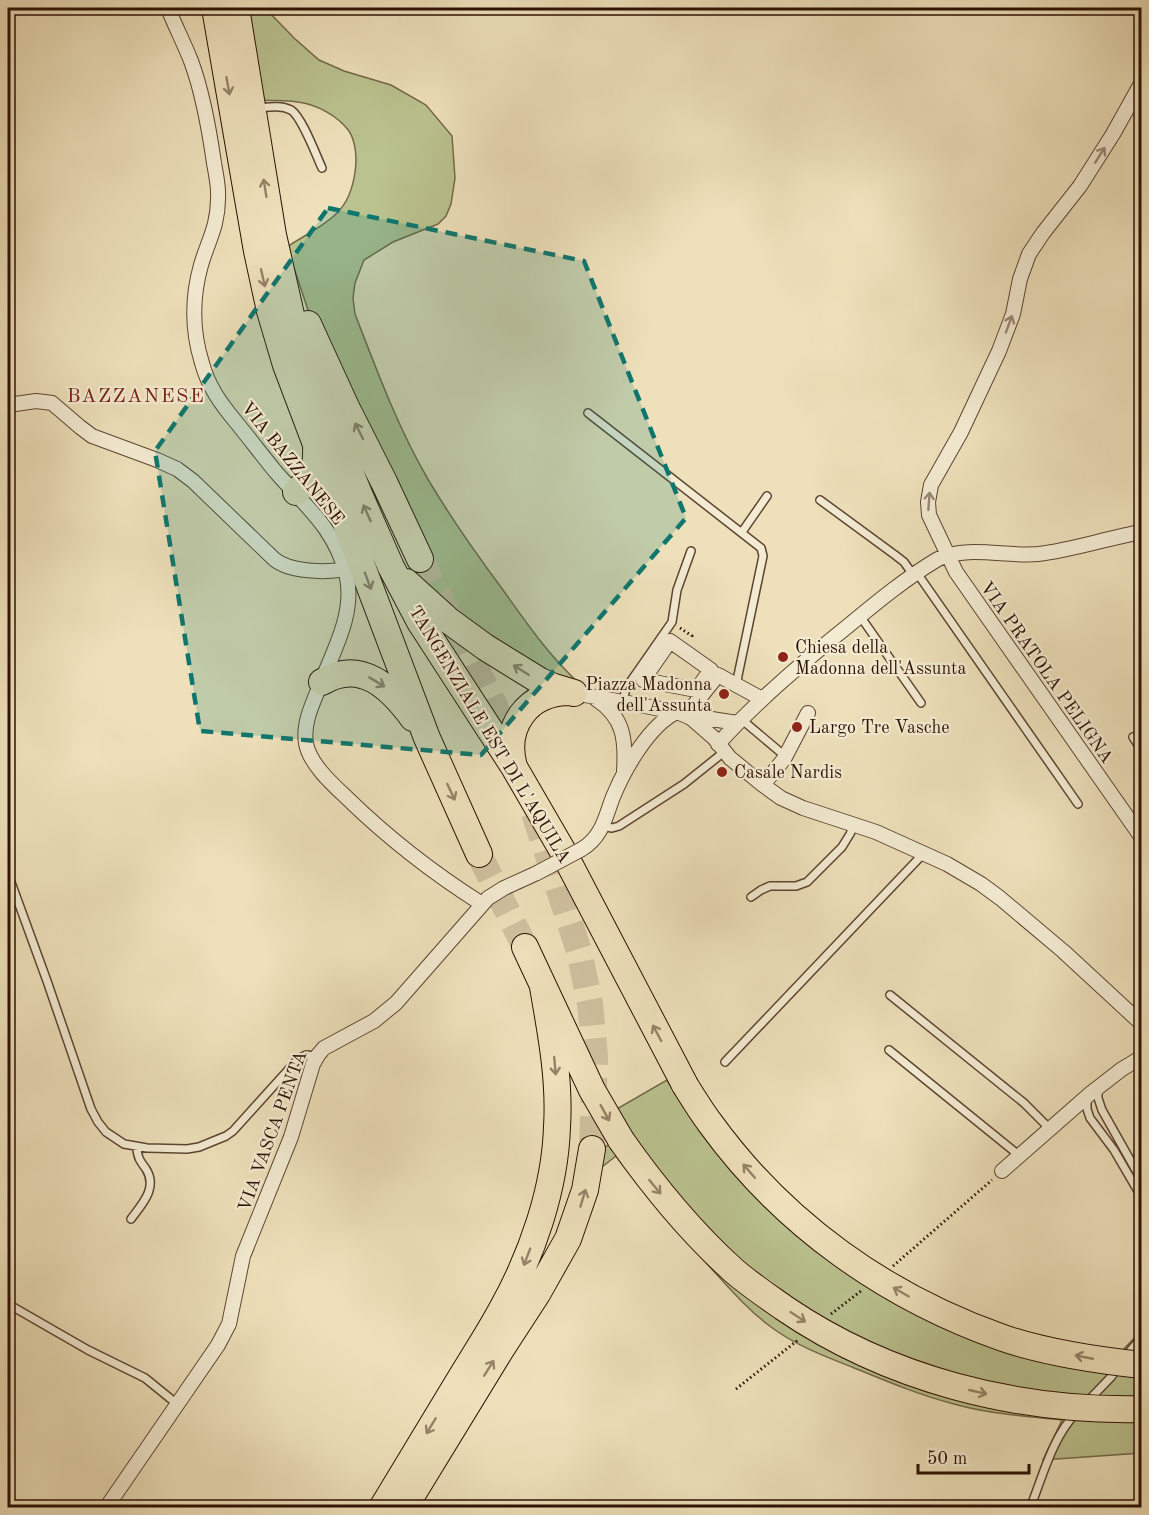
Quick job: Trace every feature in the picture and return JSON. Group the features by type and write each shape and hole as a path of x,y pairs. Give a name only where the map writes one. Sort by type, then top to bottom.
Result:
{"highway":[{"path":"201,8 221,42"},
{"name":"TANGENZIALE EST DI L'AQUILA","path":"215,8 257,251 270,311 286,365 427,738 479,854"},
{"name":"TANGENZIALE EST DI L'AQUILA","path":"236,8 273,235 294,328 359,495 391,567 423,627 514,767 561,848 685,1085 709,1123 762,1186 804,1225 864,1271 911,1298 961,1322 1005,1338 1049,1350 1142,1365"},
{"path":"273,235 319,348 420,559"},
{"path":"296,492 309,479 313,471 316,460 315,441"},
{"path":"391,567 438,612 472,639 540,681 584,695"},
{"path":"322,682 334,676 346,674 375,679 400,702 427,738"},
{"path":"514,767 511,742 513,728 521,715 545,697 560,693 584,695"},
{"path":"525,947 592,1090 621,1140 672,1208 735,1271 767,1296 799,1318 852,1348 934,1380 991,1395 1034,1403 1142,1409"},
{"path":"382,1508 502,1308 536,1232 555,1154 557,1127 554,1053 543,987"},
{"path":"404,1508 537,1294 568,1239 585,1190 592,1149"}],"street":[{"name":"VIA BAZZANESE","path":"168,8 200,89 218,192 215,226 200,267 195,301 195,330 201,363 209,384 225,407 275,471 296,492 331,536 339,552 349,587 348,608 341,631 310,711 305,735 306,747 313,761 339,790 388,836 428,869 482,904"},
{"name":"VIA PRATOLA PELIGNA","path":"1140,90 1080,186 1029,254 1020,279 1012,318 999,351 961,432 931,485 928,502 929,515 956,572 1142,838"},
{"path":"8,405 36,401 50,402 92,436 172,466 193,481 283,565 321,571 345,569"},
{"path":"721,748 739,721 806,659 934,561 962,552 1038,554 1142,532"},
{"path":"682,714 702,689 711,676 711,670 670,641 652,659 643,680 696,690 702,689"},
{"path":"711,676 718,675 762,699"},
{"path":"584,695 682,714 739,721"},
{"path":"584,695 610,709 619,724 625,745 624,773"},
{"path":"763,786 785,756 808,713"},
{"path":"682,714 712,737 763,786 788,802 855,824 963,873 1000,898 1141,1022"},
{"name":"VIA VASCA PENTA","path":"106,1508 228,1329 243,1256 291,1137 316,1056 324,1048 374,1021 396,1003 493,894 582,849 593,840 602,826 624,773 641,746 651,733 672,715 682,714"},
{"path":"1002,1171 1125,1066 1142,1057"}],"lane":[{"path":"252,109 279,107 292,111 301,123 322,168"},
{"path":"588,413 761,548 763,554 736,685"},
{"path":"742,532 767,496"},
{"path":"820,500 896,555 916,574 1078,804"},
{"path":"622,702 626,688 652,659 672,622 677,590 692,551"},
{"path":"860,616 921,703"},
{"path":"739,721 785,756"},
{"path":"1133,738 1142,751"},
{"path":"602,826 608,828 619,825 684,784 721,748"},
{"path":"751,897 770,886 796,886 807,882 842,847 855,824"},
{"path":"725,1062 924,854"},
{"path":"8,874 91,1109 100,1125 122,1144 137,1147 191,1149 226,1136 241,1123 298,1059 306,1055 316,1056"},
{"path":"890,994 1024,1103 1050,1129"},
{"path":"889,1050 1020,1156"},
{"path":"1098,1088 1102,1110 1142,1181"},
{"path":"1087,1098 1088,1115 1114,1150 1142,1198"},
{"path":"131,1219 148,1196 150,1188 148,1173 138,1158 137,1147"},
{"path":"8,1304 88,1350 145,1378 177,1404"},
{"path":"1030,1508 1052,1451 1068,1423 1111,1377 1142,1337"}],"highlighted area":[{"path":"328,208 584,261 686,518 481,755 200,731 155,451"}],"green space":[{"path":"244,8 265,8 319,60 344,71 391,85 426,105 452,136 455,178 451,204 446,216 438,224 393,242 364,260 355,283 353,298 355,314 398,420 437,495 530,628 549,652 581,685 537,674 425,589 410,564 309,313 287,247 326,223 344,204 355,172 355,145 349,131 333,116 319,108 298,102 261,100"},
{"path":"667,1080 674,1091 710,1106 767,1177 841,1242 935,1299 1006,1327 1074,1343 1122,1351 1141,1331 1141,1453 1043,1460 1062,1420 981,1410 928,1396 810,1350 780,1333 763,1320 739,1298 685,1240 616,1156 598,1170 601,1150 629,1131 615,1110"}],"tunnel":[{"path":"420,559 495,706 513,756"},
{"path":"534,813 579,951 590,1004 595,1056 592,1149"},
{"path":"479,854 525,947"}],"place":[{"name":"Chiesa della Madonna dell'Assunta","path":"783,657"},
{"name":"Piazza Madonna dell'Assunta","path":"724,694"},
{"name":"Largo Tre Vasche","path":"797,727"},
{"name":"Casale Nardis","path":"722,772"}],"district":[{"name":"BAZZANESE","path":"136,395"}]}
